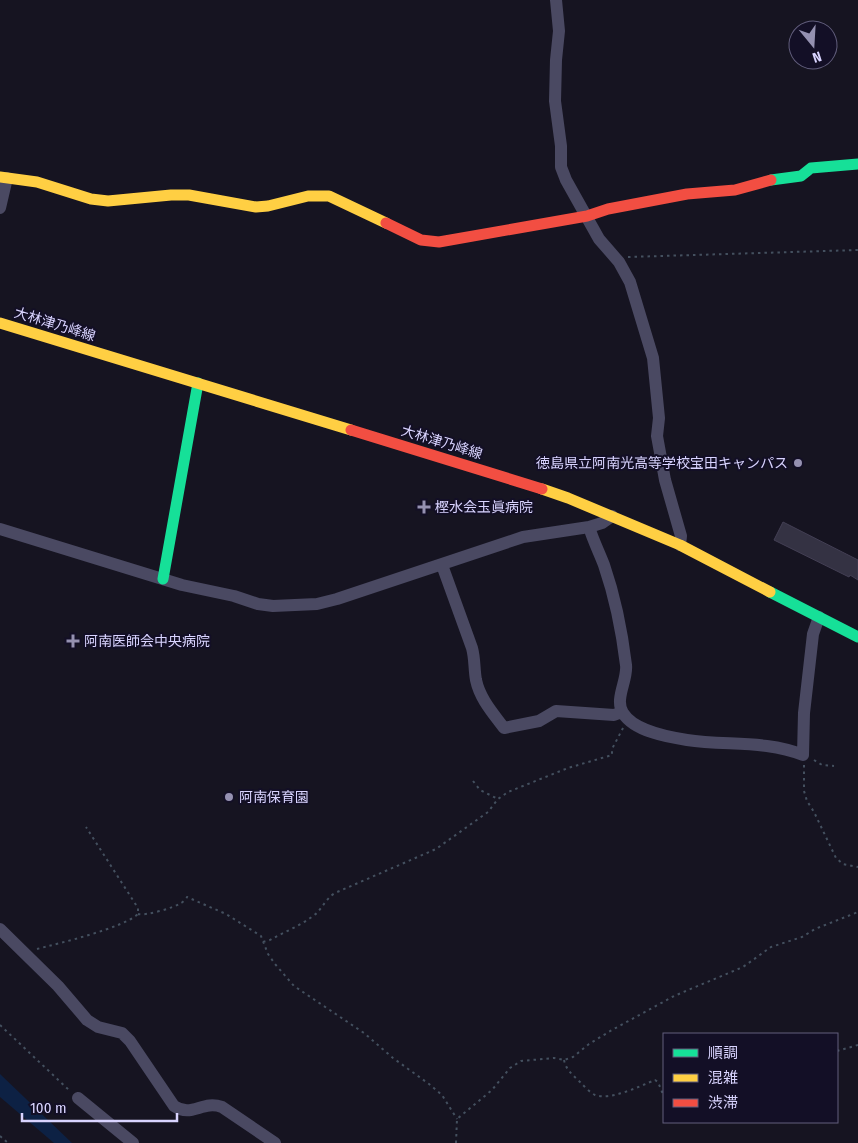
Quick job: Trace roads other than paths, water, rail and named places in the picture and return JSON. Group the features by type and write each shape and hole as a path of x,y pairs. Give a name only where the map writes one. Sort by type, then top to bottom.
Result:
{"street":[{"path":"556,0 559,31 555,101 562,146 561,167 566,180 599,239 619,262 630,282 653,358 659,418 657,436 665,480 681,536 680,545"},
{"path":"0,208 3,178 37,182 91,199 108,201 189,195 222,202 262,207 297,198 329,196 421,240 439,242 587,216 608,209 687,194 735,190 801,176 812,168 858,164"},
{"name":"大林津乃峰線","path":"0,323 568,498 680,545 858,636"},
{"path":"163,579 198,383"},
{"path":"0,529 182,585 273,606 317,604 337,599 523,537 589,527 602,523 612,516"},
{"path":"589,527 603,564 621,631 626,668 622,690 625,716"},
{"path":"442,565 474,656 476,680 480,693 485,703 504,728 539,722 556,712 614,714 625,716 642,729 688,740 764,745 803,755 804,713 813,634 819,617"},
{"path":"0,929 58,986 87,1020 98,1027 122,1033 130,1041 174,1106 180,1110 188,1111 208,1104 222,1106 275,1143"},
{"path":"78,1098 133,1143"}],"water":[{"path":"0,1074 72,1143 54,1143 0,1097"}],"place":[{"name":"徳島県立阿南光高等学校宝田キャンパス","path":"798,463"},
{"name":"樫水会玉眞病院","path":"424,507"},
{"name":"阿南医師会中央病院","path":"73,641"},
{"name":"阿南保育園","path":"229,797"}]}
